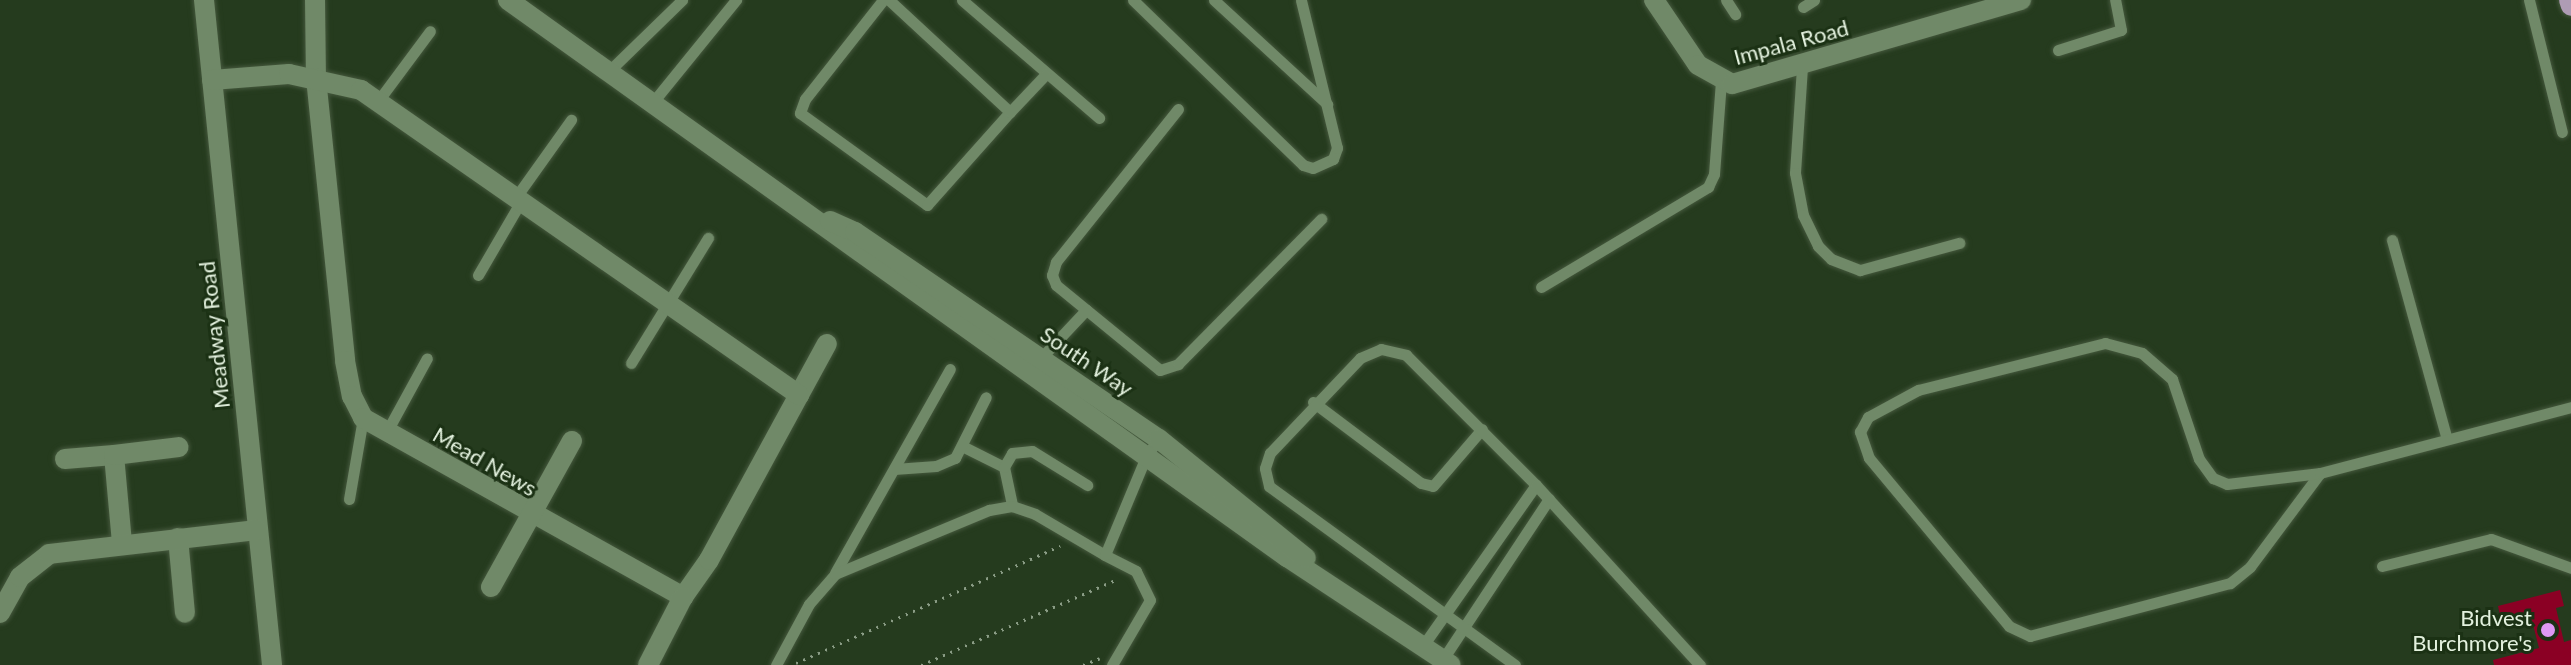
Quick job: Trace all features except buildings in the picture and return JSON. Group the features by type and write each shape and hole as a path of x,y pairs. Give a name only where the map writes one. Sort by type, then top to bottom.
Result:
{"main road":[{"path":"2569,0 2571,6"}],"street":[{"name":"Meadway Road","path":"204,0 272,665"},
{"path":"315,0 316,78 345,361 352,396 363,418"},
{"name":"South Way","path":"508,0 807,211 855,232 1297,548 1321,576 1447,662"},
{"name":"Impala Road","path":"1654,0 1698,65 1721,81 1758,80 2021,0"},
{"path":"212,80 289,74 361,90 799,395"},
{"path":"648,665 683,597 709,560 827,344"},
{"name":"Mead News","path":"363,418 683,597"},
{"path":"491,587 572,441"},
{"path":"65,459 179,447"},
{"path":"114,455 122,543"},
{"path":"0,613 35,561 67,549 258,530"},
{"path":"178,538 185,613"}],"lane":[{"path":"609,71 682,0"},
{"path":"653,102 736,0"},
{"path":"1010,112 886,0 805,99 803,118 927,205 1045,75"},
{"path":"962,0 1045,75 1099,118"},
{"path":"1133,0 1303,165 1323,166 1333,159 1337,148 1301,0"},
{"path":"1214,0 1327,105"},
{"path":"1726,0 1735,14"},
{"path":"2058,50 2121,30 2115,0"},
{"path":"2529,0 2562,132"},
{"path":"378,101 430,31"},
{"path":"1802,67 1795,173 1803,215 1818,246 1831,259 1860,270 1959,243"},
{"path":"1541,287 1708,187 1714,174 1721,81"},
{"path":"1178,109 1056,262 1052,275 1056,285 1160,370 1169,369 1321,219"},
{"path":"478,275 518,199 571,120"},
{"path":"631,363 666,301 708,238"},
{"path":"2392,240 2447,439"},
{"path":"1036,364 1086,310"},
{"path":"2320,473 2250,567 2230,583 2030,636 2009,626 1869,458 1860,432 1868,417 1918,390 2105,343 2142,353 2172,379 2199,459 2213,478 2238,485 2320,473 2571,407"},
{"path":"1515,665 1269,486 1265,468 1270,453 1313,402 1360,358 1393,349 1406,355 1536,485 1700,665"},
{"path":"386,433 427,358"},
{"path":"776,665 809,604 835,574 950,369"},
{"path":"894,469 936,466 964,447 986,397"},
{"path":"1313,402 1421,483 1433,486 1482,429"},
{"path":"349,499 363,418"},
{"path":"1105,555 1153,446"},
{"path":"964,447 1004,467"},
{"path":"1012,506 1004,467 1012,453 1032,451 1087,485"},
{"path":"1422,647 1536,485"},
{"path":"1447,662 1464,629 1549,499"},
{"path":"835,574 989,510 1012,506 1136,571 1150,600 1112,665"},
{"path":"2382,566 2491,539 2571,568"}],"path":[{"path":"790,665 1078,538"},
{"path":"921,665 1136,571"}],"place":[{"name":"Bidvest Burchmore's","path":"2548,630"}]}
